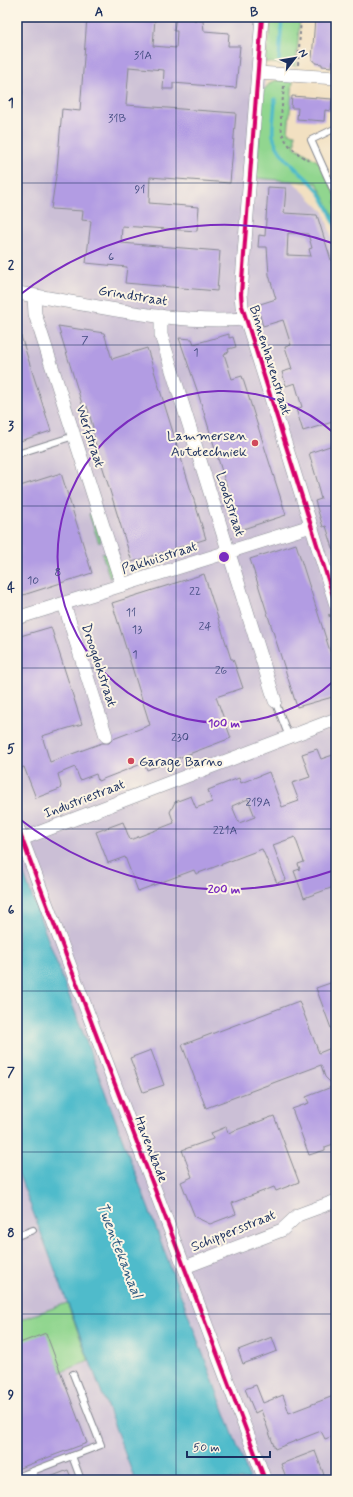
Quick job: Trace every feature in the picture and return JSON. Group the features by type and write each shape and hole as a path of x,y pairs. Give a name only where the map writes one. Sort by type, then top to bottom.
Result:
{"street":[{"name":"Binnenhavenstraat","path":"262,17 241,294 245,319 336,605"},
{"path":"258,73 336,78"},
{"name":"Grindstraat","path":"17,294 161,316 217,321 245,319"},
{"name":"Werfstraat","path":"34,296 34,314 122,586"},
{"name":"Loodsstraat","path":"161,316 161,335 275,701"},
{"name":"Pakhuisstraat","path":"17,618 311,526"},
{"name":"Droogdokstraat","path":"64,604 106,736"},
{"name":"Industriestraat","path":"22,839 336,719"},
{"name":"Havenkade","path":"17,826 185,1267 264,1480"},
{"name":"Schippersstraat","path":"185,1267 282,1230 298,1215 336,1201"}],"lane":[{"path":"17,87 19,92 17,93"},
{"path":"336,128 311,140 336,196"},
{"path":"17,454 74,436"},
{"path":"275,701 289,737"},
{"path":"17,1236 33,1230"},
{"path":"17,1477 101,1445 73,1374"},
{"path":"72,1456 80,1480"},
{"path":"32,1472 35,1480"}],"path":[{"path":"301,17 281,132 283,138 299,154 324,169"}],"shaded area":[{"name":"Twentekanaal","path":"17,17 259,17 272,161 324,212 336,252 336,1480 17,1480"}],"green space":[{"path":"272,17 300,17 296,66 265,62"},
{"path":"277,80 293,81 288,133 295,134 295,147 319,162 336,196 336,221 317,183 256,178 263,91 271,82"},
{"path":"89,514 93,514 101,541 99,543"},
{"path":"102,553 106,554 112,572 110,579"},
{"path":"67,1303 89,1361 17,1389 17,1321"}],"water":[{"path":"17,856 250,1480 135,1480 17,1170"}],"building":[{"path":"87,17 155,18 153,46 176,48 177,31 174,31 176,17 194,17 194,20 203,21 204,31 229,33 228,46 240,46 236,88 173,83 173,89 163,89 164,70 129,67 126,105 236,113 230,183 150,177 149,203 199,207 197,231 122,226 121,243 220,251 217,291 125,283 127,267 86,263 91,221 82,220 83,211 51,209 57,169 62,109 80,111"},
{"path":"315,17 332,17 331,20 336,20 332,67 322,66 322,64 315,63 315,61 312,60"},
{"path":"292,96 332,99 331,111 325,110 324,121 297,119 298,108 291,108"},
{"path":"268,187 286,188 284,213 317,215 336,276 336,421 303,431 296,409 302,407 295,383 286,386 282,372 292,369 285,347 291,345 283,320 263,326 257,305 276,299 269,275 267,247 258,247 259,235 265,236","holes":["288,233 308,234 312,248 309,249 311,256 287,255"]},
{"path":"58,326 104,333 112,359 147,348 206,539 132,562 94,439 93,427 87,406 83,407"},
{"path":"17,330 19,330 51,431 17,442"},
{"path":"229,334 229,338 233,337 236,347 228,349 229,352 224,354 232,379 242,376 286,515 240,530 197,390 179,338 192,339 194,344"},
{"path":"336,444 336,551 334,551 326,526 323,527 315,501 321,499 309,453"},
{"path":"61,473 92,573 17,597 17,487"},
{"path":"296,544 336,670 336,696 297,707 250,559"},
{"path":"204,574 231,659 233,659 243,688 216,697 231,738 147,770 144,763 98,781 96,774 80,780 75,767 58,774 61,786 60,789 36,798 24,767 17,769 17,637 51,627 82,724 42,736 50,762 102,743 109,743 113,739 150,725 112,603"},
{"path":"317,749 321,759 336,754 336,886 304,898 294,871 300,869 298,864 304,862 295,837 273,845 286,880 277,883 262,849 196,874 194,870 138,891 125,857 108,863 96,832 123,822 130,840 174,823 170,812 175,802 191,796 196,808 212,802 208,790 239,778 241,783 269,772 282,807 299,801 292,783 310,777 302,754","holes":["248,799 255,817 239,823 232,806"]},
{"path":"336,981 336,1038 335,1039 316,988"},
{"path":"299,1001 319,1053 336,1046 336,1143 325,1147 325,1150 309,1155 292,1109 309,1103 306,1097 334,1086 325,1077 321,1065 206,1108 182,1045"},
{"path":"151,1050 164,1085 143,1092 130,1058"},
{"path":"274,1116 299,1182 276,1191 274,1187 232,1203 236,1214 210,1224 195,1217 181,1182 192,1177 182,1150 213,1139 211,1133 226,1127 228,1133"},
{"path":"46,1333 87,1443 17,1469 17,1344"},
{"path":"272,1337 277,1351 243,1364 238,1350"},
{"path":"256,1385 263,1403 283,1395 289,1413 336,1395 336,1435 325,1439 321,1431 275,1449 261,1410 255,1413 245,1389"},
{"path":"315,1451 326,1480 287,1480 281,1464"},
{"path":"68,1470 72,1480 45,1480 45,1479"}],"waterway":[{"path":"279,60 282,17"},
{"path":"275,99 273,131 275,143 285,158 317,189 328,207 336,227"}],"cycle path":[{"path":"262,17 241,294 242,306 336,605"},
{"path":"17,826 265,1480"}],"place":[{"name":"Lammersen Autotechniek","path":"255,443"},
{"name":"Garage Barno","path":"131,761"}]}
